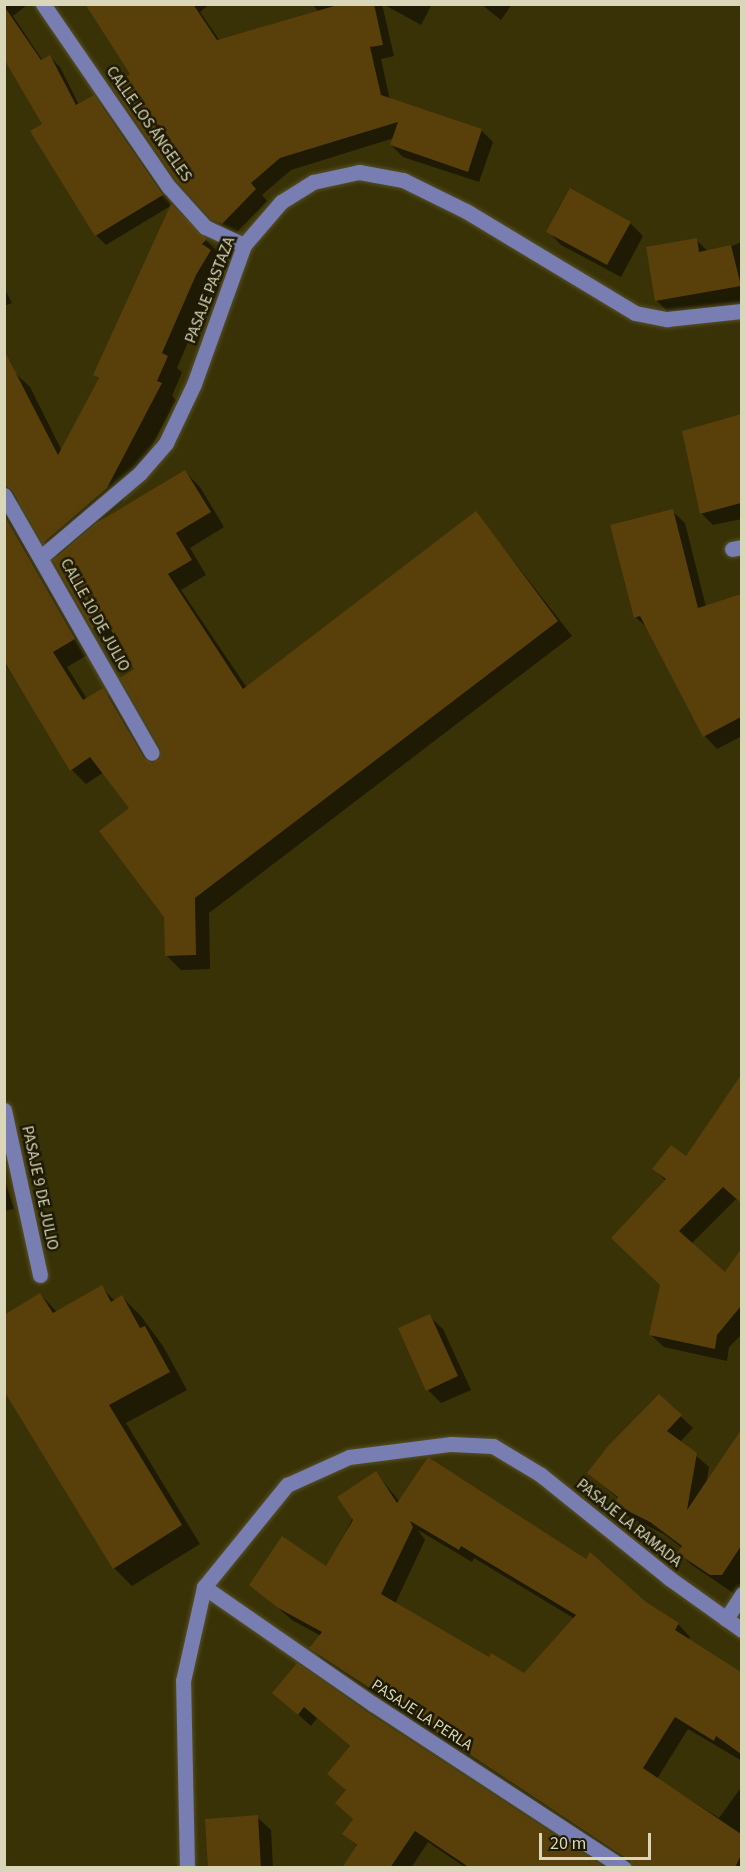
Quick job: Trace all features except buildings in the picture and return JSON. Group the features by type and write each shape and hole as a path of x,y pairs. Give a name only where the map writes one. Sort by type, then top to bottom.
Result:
{"street":[{"name":"CALLE LOS ÁNGELES","path":"43,4 169,187 205,227 244,245"},
{"name":"PASAJE PASTAZA","path":"41,557 140,473 166,443 194,384 244,245 281,202 313,182 359,172 403,180 466,211 635,313 668,319 741,311"},
{"name":"CALLE 10 DE JULIO","path":"4,495 152,753"},
{"name":"PASAJE 9 DE JULIO","path":"4,1110 40,1275"},
{"name":"PASAJE LA RAMADA","path":"204,1587 287,1485 349,1457 451,1444 493,1446 541,1475 741,1630"},
{"path":"187,1868 183,1681 204,1587"},
{"name":"PASAJE LA PERLA","path":"204,1587 373,1704 624,1868"},
{"path":"726,1619 741,1594"}]}
